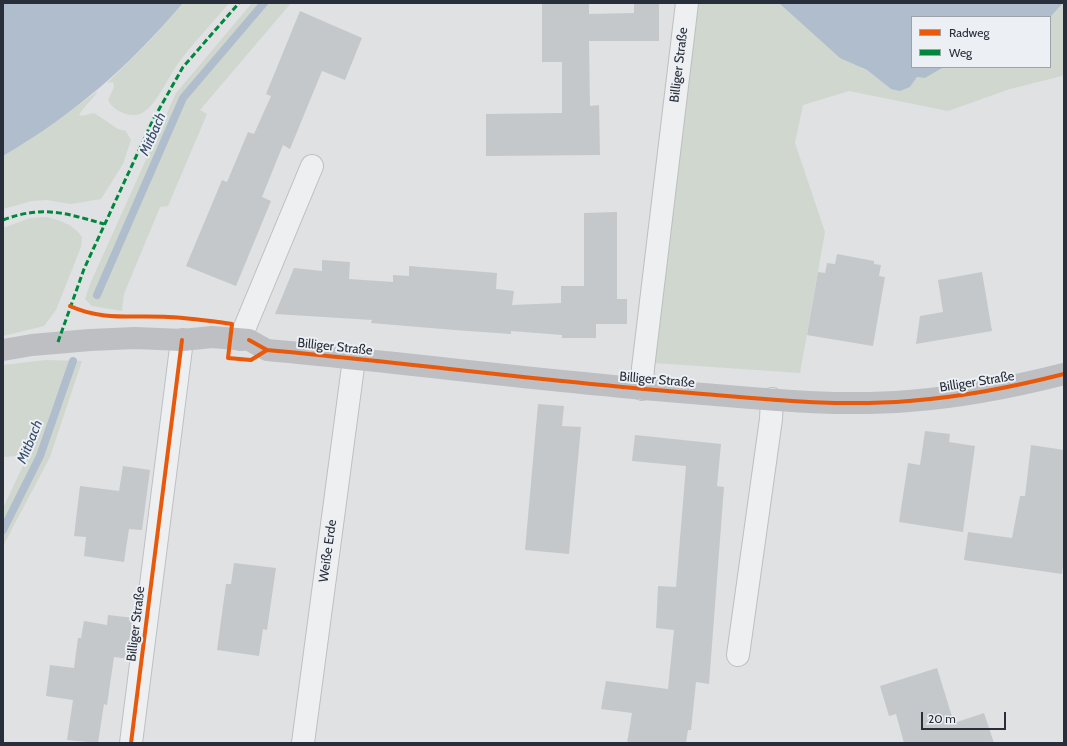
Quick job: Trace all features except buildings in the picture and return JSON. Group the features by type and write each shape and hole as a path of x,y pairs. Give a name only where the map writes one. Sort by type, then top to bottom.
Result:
{"street":[{"name":"Billiger Straße","path":"642,389 644,360 687,3"},
{"path":"240,339 312,166"},
{"name":"Billiger Straße","path":"3,350 32,345 109,339 182,340 212,337 249,340 267,350 642,389 772,400 874,402 908,401 983,392 1064,374"},
{"name":"Billiger Straße","path":"131,743 182,340"},
{"name":"Weiße Erde","path":"302,743 354,359"},
{"path":"738,655 770,427 772,400"}],"shaded area":[{"path":"183,3 229,3 180,61 158,97 147,109 138,115 118,111 110,104 108,100 114,87 113,82 107,83 156,34"},
{"path":"252,3 291,3 200,110 207,114 168,206 160,207 124,294 122,311 92,306 85,299 90,284 176,93"},
{"path":"697,3 1064,3 1064,73 1062,76 1010,89 948,111 849,91 803,105 795,143 825,232 800,373 654,363"},
{"path":"98,91 79,115 81,116 94,113 118,129 126,131 131,140 123,164 101,199 71,204 47,200 32,201 3,209 3,156 28,141"},
{"path":"47,217 62,222 75,229 82,237 81,247 56,310 44,326 3,336 3,228 30,218"},
{"path":"46,360 82,361 50,457 3,546 3,508 28,455 3,457 3,365"}],"water":[{"path":"3,3 183,3 142,48 78,106 3,156"},
{"path":"779,3 1063,3 1051,16 911,16 911,68 942,68 925,78 917,77 910,87 900,91 891,89 867,70 840,58"}],"waterway":[{"name":"Mitbach","path":"97,295 183,98 264,3"},
{"name":"Mitbach","path":"3,530 40,456 73,361"}],"marked path":[{"path":"58,342 84,269 153,120 183,67 239,3"},
{"path":"3,220 17,215 54,212 104,224"}],"cycle path":[{"path":"70,306 82,311 106,316 176,317 232,324 228,358 251,360 267,350"},
{"path":"131,743 182,340"},
{"path":"249,340 267,350 639,389 828,403 882,403 948,397 1007,387 1064,374"}]}
